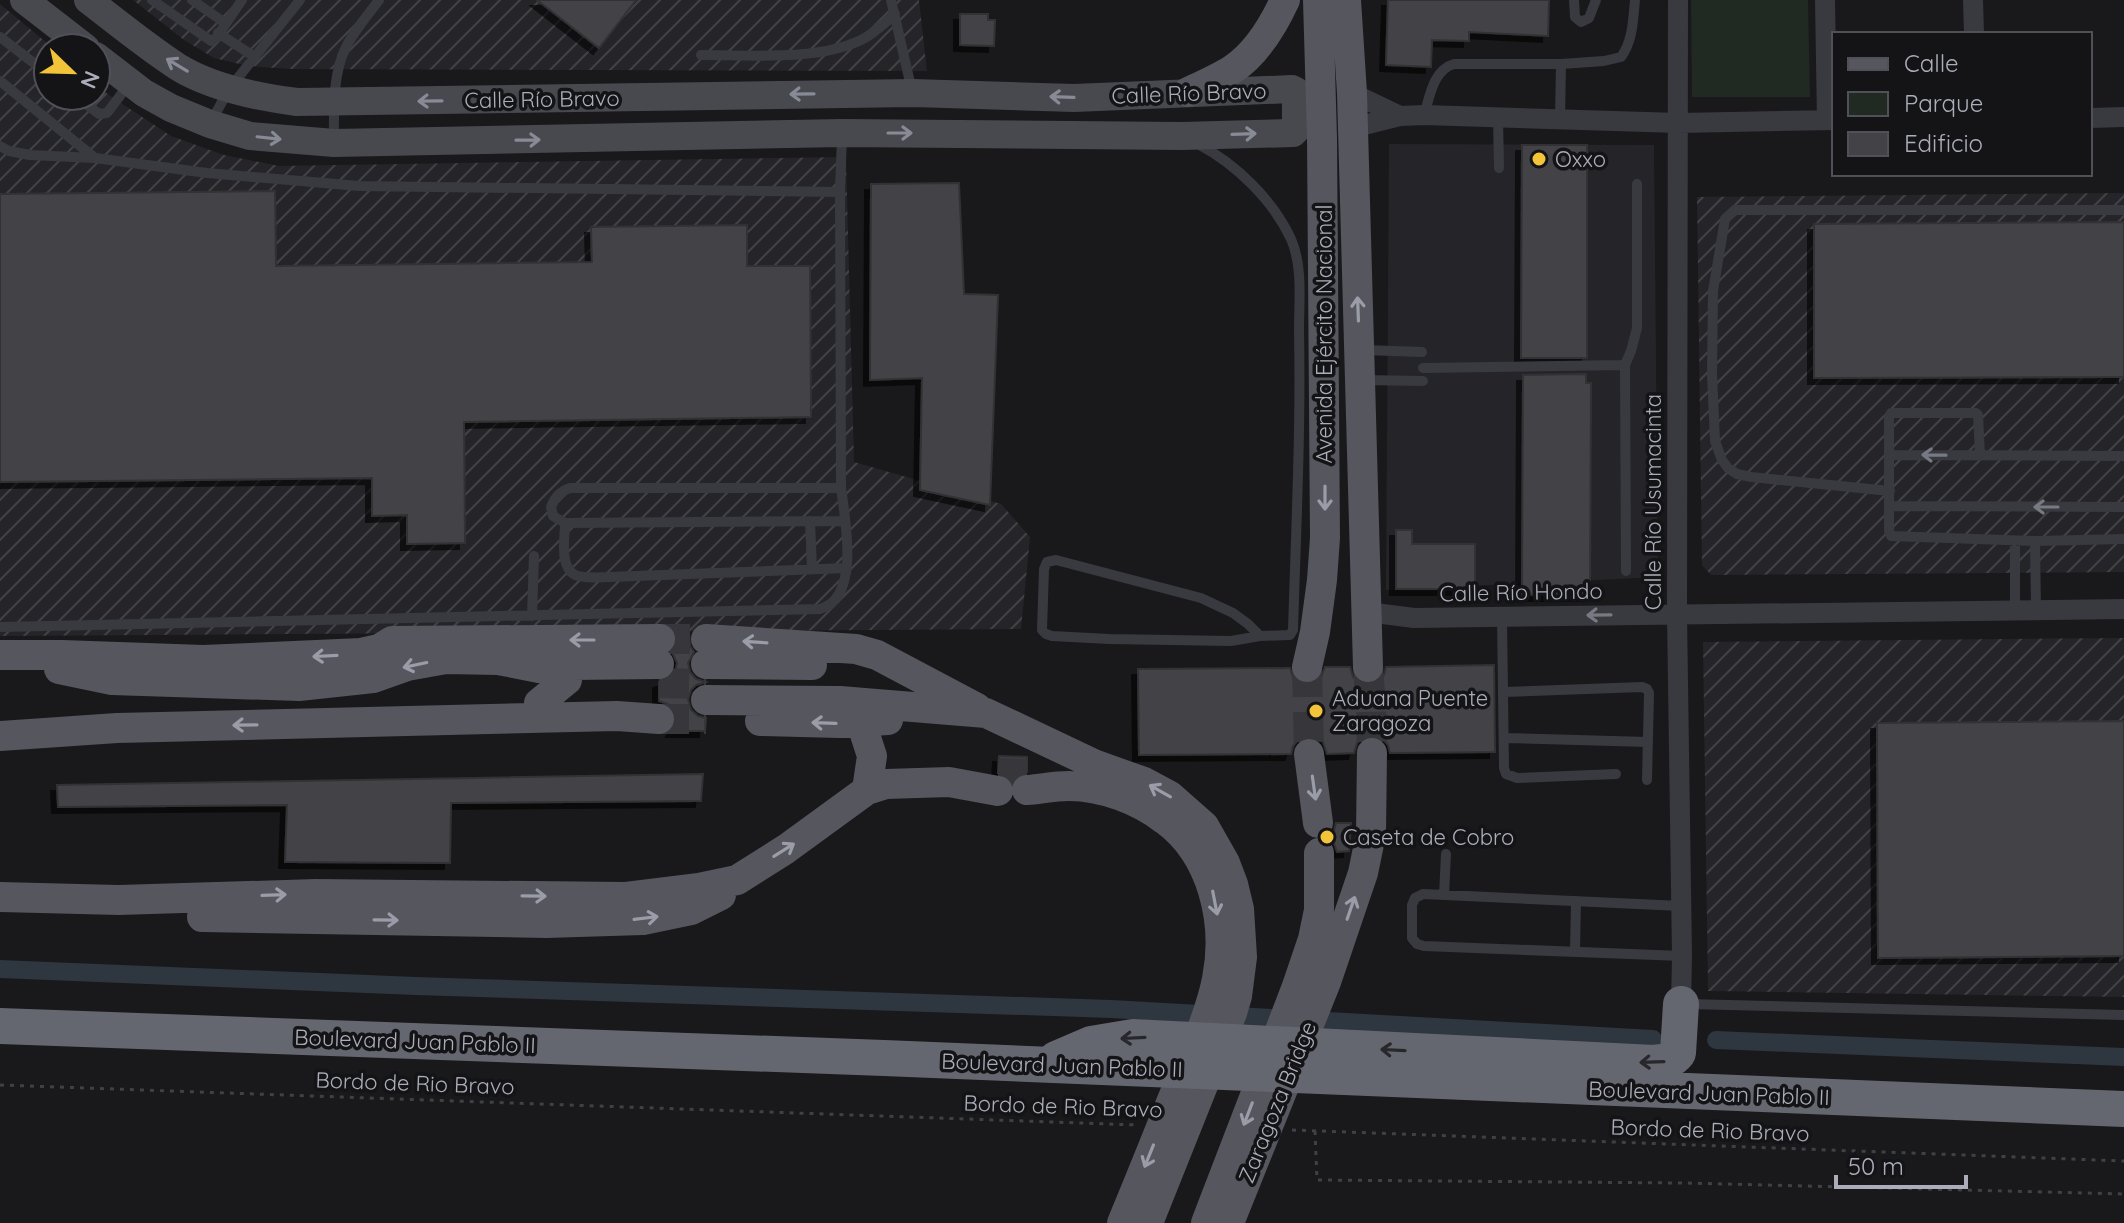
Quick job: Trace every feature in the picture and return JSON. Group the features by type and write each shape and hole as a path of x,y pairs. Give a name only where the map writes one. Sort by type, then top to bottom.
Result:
{"highway":[{"path":"1042,1064 1091,1044 1133,1037 1654,1063 1675,1058 1678,1053 1681,1004"},
{"name":"Boulevard Juan Pablo II","path":"0,1026 1042,1064 2124,1109"}],"main road":[{"path":"1188,92 1234,69 1275,23 1285,0"},
{"name":"Avenida Ejército Nacional","path":"1307,667 1319,606 1325,538 1318,0"},
{"path":"1333,0 1340,117 1344,125 1352,128"},
{"name":"Avenida Ejército Nacional","path":"1346,0 1352,93 1368,667"},
{"path":"5,656 203,660 361,653 379,649 392,641 659,681"},
{"path":"706,681 856,649 877,655 986,713 1096,765 1144,782 1170,796 1204,826 1233,884 1242,957 1206,1016 1122,1223"},
{"path":"5,656 112,680 299,686 373,678 407,666 446,659 498,660 539,668 567,680 659,681"},
{"path":"539,668 572,665 659,681"},
{"path":"112,680 163,703 523,701 548,705 659,681"},
{"path":"539,703 567,680"},
{"path":"0,736 117,728 617,716 659,681"},
{"path":"706,681 840,701 986,713"},
{"path":"706,681 839,723 986,713"},
{"path":"117,728 163,703"},
{"path":"861,722 872,756 867,790"},
{"name":"Zaragoza Bridge","path":"1229,1223 1326,982 1363,873 1371,834 1372,753"},
{"path":"1309,754 1318,823"},
{"path":"0,913 546,923 643,920 691,910 720,896 737,880 786,849 867,790 886,784 1012,782 1101,791 1139,804 1174,827 1200,859 1215,899 1232,1013 1148,1223"},
{"path":"1206,1223 1313,939 1319,910 1319,853"},
{"path":"0,875 76,899"},
{"path":"0,897 119,900 316,894 626,897 737,880"},
{"path":"0,885 31,886"}],"street":[{"path":"24,0 65,32"},
{"name":"Calle Río Bravo","path":"88,0 180,69 229,89 297,102 913,93 1074,98 1292,89 1296,91 1296,130 1293,133 1182,136 842,133 334,143 250,136 210,124 144,93 112,68"},
{"name":"Calle Río Usumacinta","path":"1678,0 1677,614 1681,1004"},
{"path":"1352,128 1400,116 1424,115 1679,123 1831,120 1825,0"},
{"path":"1973,0 1974,32"},
{"path":"1352,93 1400,116"},
{"path":"842,133 845,94"},
{"path":"992,95 994,133"},
{"path":"2092,118 2124,117"},
{"name":"Calle Río Hondo","path":"1367,612 1414,618 2124,609"}],"lane":[{"path":"152,0 213,40 242,0"},
{"path":"192,0 225,23"},
{"path":"210,124 229,89 300,0"},
{"path":"334,143 339,65 347,45 379,0"},
{"path":"891,0 913,93"},
{"path":"1574,0 1575,17 1583,22 1591,15 1596,0"},
{"path":"1424,115 1437,76 1448,66 1561,64 1621,57 1633,25 1635,0"},
{"path":"701,55 821,52 860,41 895,14"},
{"path":"218,33 255,57"},
{"path":"0,37 32,62"},
{"path":"1560,120 1561,64"},
{"path":"0,81 95,158"},
{"path":"112,106 130,82"},
{"path":"1498,117 1499,168"},
{"path":"0,627 820,609 835,603 847,568 841,488 842,133"},
{"path":"1182,136 1216,154 1259,192 1292,241 1298,271 1300,377 1293,630 1290,635 1231,641 1109,639 1048,635 1042,630 1045,565 1056,560 1201,598 1233,613 1260,636"},
{"path":"0,146 30,155 95,158 207,173 359,186 840,192"},
{"path":"1626,571 1625,365 1637,328 1637,184"},
{"path":"1890,491 1751,477 1737,474 1722,460 1715,441 1713,304 1719,252 1725,219 1729,214 1735,210 2124,210"},
{"path":"1360,350 1422,352"},
{"path":"1423,368 1625,365"},
{"path":"1360,380 1423,381"},
{"path":"1980,456 1976,413 1891,413 1889,531 1894,537 2015,541 2124,539"},
{"path":"1889,455 2124,456"},
{"path":"841,488 570,488 562,491 551,507 553,516 565,523 845,521"},
{"path":"1889,506 2124,507"},
{"path":"810,521 812,569"},
{"path":"565,523 565,562 570,571 578,576 847,568"},
{"path":"2015,541 2015,610"},
{"path":"2035,541 2036,610"},
{"path":"532,616 534,556"},
{"path":"1502,617 1506,774 1517,778 1616,774"},
{"path":"1504,692 1645,688 1649,693 1647,780"},
{"path":"1504,738 1648,742"},
{"path":"1444,895 1446,854"},
{"path":"1682,906 1423,894 1415,898 1412,905 1412,938 1424,946 1682,956"},
{"path":"1575,951 1576,901"},
{"path":"1681,1004 2124,1015"}],"path":[{"name":"Bordo de Rio Bravo","path":"0,1085 1144,1125"},
{"name":"Bordo de Rio Bravo","path":"1284,1130 2124,1161"},
{"path":"1315,1131 1317,1180 1683,1183 2124,1194"}],"shaded area":[{"path":"133,0 919,0 927,71 291,69 248,66 214,58 184,40"},
{"path":"0,4 34,32 32,112 112,112 112,97 171,136 224,155 279,166 846,157 854,462 1001,504 1030,537 1021,629 0,636"},
{"path":"1389,144 1654,145 1658,577 1386,590"},
{"path":"2124,193 2124,572 1711,575 1702,565 1697,197"},
{"path":"2124,638 2124,997 1708,991 1703,642"}],"green space":[{"path":"1691,0 1808,0 1810,97 1692,97"}],"building":[{"path":"537,0 636,0 599,48"},
{"path":"1388,0 1549,0 1548,36 1469,32 1469,41 1432,40 1431,67 1386,65"},
{"path":"960,14 988,14 988,20 995,20 994,46 960,45"},
{"path":"1522,145 1587,145 1587,358 1521,358"},
{"path":"959,183 964,294 998,295 990,505 920,490 922,378 870,380 871,184"},
{"path":"275,191 276,266 592,262 591,227 747,225 747,266 810,266 811,417 464,422 465,543 407,544 407,515 372,516 372,478 0,482 0,194"},
{"path":"2124,222 2124,377 1814,378 1814,224"},
{"path":"1586,374 1586,383 1591,383 1590,595 1522,595 1523,375"},
{"path":"1396,530 1412,530 1412,544 1475,544 1475,589 1396,589"},
{"path":"677,634 689,634 694,652 688,663 690,672 696,679 706,682 696,685 688,699 691,710 706,718 705,731 672,731 677,721 675,712 668,704 659,701 659,682 669,679 675,672 677,663 672,652 678,640"},
{"name":"Aduana Puente Zaragoza","path":"1494,665 1495,752 1390,753 1382,738 1371,735 1357,743 1354,753 1327,754 1323,742 1307,736 1298,740 1291,754 1139,755 1138,669 1290,668 1294,680 1304,685 1320,680 1325,667 1350,667 1353,677 1368,685 1378,682 1386,667"},
{"path":"2124,721 2124,956 1878,958 1877,723"},
{"path":"999,756 1027,757 1027,772 1017,775 1012,781 998,773"},
{"path":"703,774 701,801 451,803 450,863 285,862 287,805 58,807 57,785"},
{"path":"1336,823 1351,823 1349,851 1337,852 1328,838"}],"waterway":[{"path":"0,969 1111,1009 1653,1039"},
{"path":"1716,1040 2124,1057"}],"tunnel":[{"path":"660,639 706,639"},
{"path":"1307,667 1309,754"},
{"path":"1368,667 1372,753"},
{"path":"659,683 706,684"},
{"path":"659,719 706,719"},
{"path":"998,773 1027,774"}],"place":[{"name":"Oxxo","path":"1539,159"},
{"name":"Aduana Puente Zaragoza","path":"1316,711"},
{"name":"Caseta de Cobro","path":"1327,837"}]}
